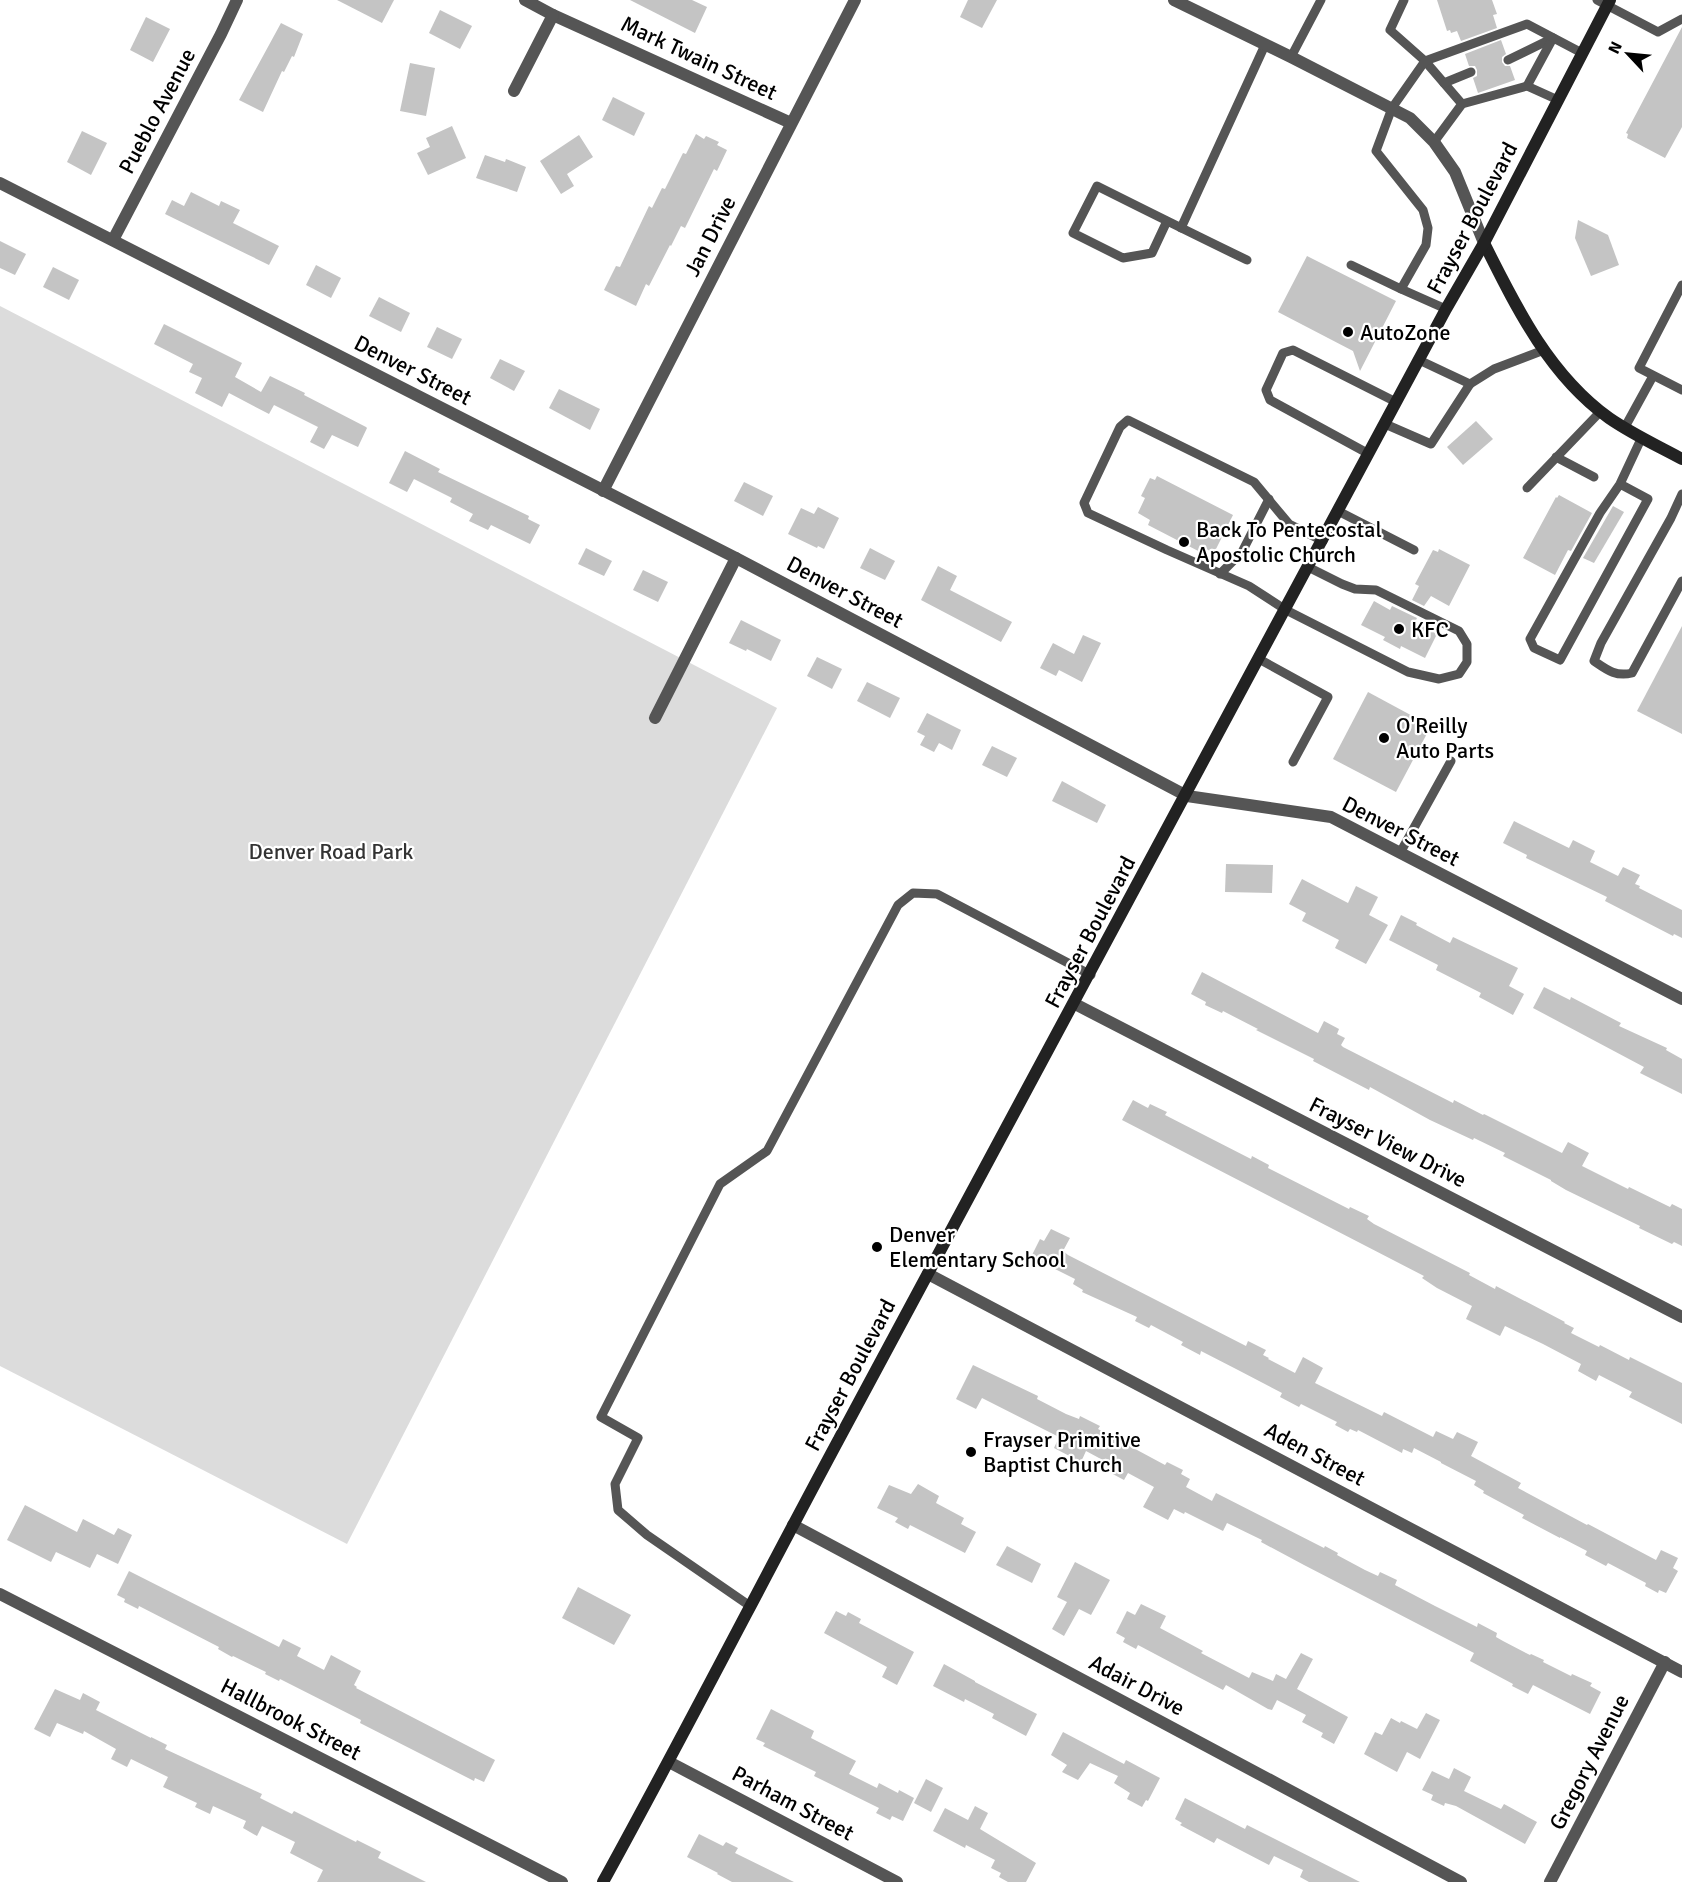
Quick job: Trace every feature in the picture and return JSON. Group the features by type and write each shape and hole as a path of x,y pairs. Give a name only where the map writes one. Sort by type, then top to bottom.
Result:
{"main road":[{"name":"Frayser Boulevard","path":"603,1882 928,1274 1076,1004 1396,402 1484,243 1582,53 1605,2"},
{"path":"1484,243 1517,309 1544,350 1581,394 1609,418 1682,459"}],"street":[{"name":"Pueblo Avenue","path":"113,240 237,0"},
{"name":"Mark Twain Street","path":"525,0 553,15 791,123"},
{"name":"Jan Drive","path":"603,491 855,0"},
{"path":"1173,0 1410,118 1434,142 1455,172 1484,243"},
{"path":"514,91 553,15"},
{"name":"Denver Street","path":"0,183 736,558 1187,796 1331,817 1682,999"},
{"path":"655,718 736,558"},
{"name":"Frayser View Drive","path":"1076,1004 1682,1317"},
{"name":"Aden Street","path":"928,1274 1682,1672"},
{"name":"Adair Drive","path":"793,1525 1461,1882"},
{"name":"Hallbrook Street","path":"0,1594 562,1882"},
{"name":"Gregory Avenue","path":"1550,1882 1665,1662"},
{"name":"Parham Street","path":"669,1762 897,1882"}],"lane":[{"path":"1291,57 1321,0"},
{"path":"1404,0 1389,30 1425,61 1462,104"},
{"path":"1605,2 1658,32 1682,19"},
{"path":"1401,289 1426,245 1428,228 1423,210 1376,151 1392,108 1425,61 1527,24 1582,53"},
{"path":"1508,60 1553,38"},
{"path":"1527,86 1553,38"},
{"path":"1181,228 1265,45"},
{"path":"1444,83 1471,72"},
{"path":"1434,142 1462,104 1527,86 1558,100"},
{"path":"1167,221 1152,253 1123,258 1073,232 1097,186 1247,260"},
{"path":"1351,265 1446,309"},
{"path":"1682,285 1639,368 1682,390"},
{"path":"1369,454 1270,400 1266,390 1283,353 1293,350 1396,402"},
{"path":"1385,424 1431,444 1470,384 1494,369 1544,350"},
{"path":"1419,360 1470,384"},
{"path":"1625,426 1653,376"},
{"path":"1527,488 1601,411"},
{"path":"1308,567 1342,585 1355,589 1376,590 1459,631 1467,644 1467,662 1459,674 1438,679 1408,672 1286,609 1249,586 1088,513 1084,502 1120,427 1128,420 1254,482 1289,524 1323,541"},
{"path":"1620,484 1648,499 1560,660 1534,648 1530,639 1600,513 1620,484 1642,436"},
{"path":"1556,457 1594,477"},
{"path":"1682,494 1601,643 1594,662 1622,675 1632,673 1682,581"},
{"path":"1220,574 1242,552 1269,499"},
{"path":"1338,511 1414,550"},
{"path":"1259,659 1328,697 1293,762"},
{"path":"1400,853 1451,761"},
{"path":"750,1606 647,1535 618,1510 615,1484 638,1438 601,1417 720,1184 767,1152 898,905 913,893 937,894 1090,975"}],"green space":[{"name":"Denver Road Park","path":"0,306 777,708 347,1544 0,1366"}],"building":[{"path":"337,0 394,0 382,23"},
{"path":"630,0 692,0 707,7 695,33"},
{"path":"968,0 997,0 982,28 960,17"},
{"path":"1437,0 1492,0 1497,14 1493,15 1497,28 1461,41 1457,31 1451,33 1450,30 1447,31"},
{"path":"440,10 472,26 460,49 429,33"},
{"path":"146,17 170,29 153,62 130,50"},
{"path":"281,23 303,34 294,57 292,56 284,72 282,71 263,112 239,100"},
{"path":"1682,27 1682,127 1665,158 1627,138 1626,133"},
{"path":"1501,40 1506,54 1502,57 1502,62 1505,66 1510,66 1515,80 1478,93 1473,78 1477,76 1477,70 1475,66 1469,66 1465,54"},
{"path":"410,63 435,68 426,116 400,111"},
{"path":"613,97 645,113 634,136 602,120"},
{"path":"452,126 466,158 428,175 417,153 430,147 426,138"},
{"path":"82,131 107,143 91,175 67,162"},
{"path":"696,134 704,139 706,136 719,142 717,145 727,150 717,171 714,169 685,228 681,226 649,286 646,284 636,306 604,290 616,266 620,267 649,206 652,208 662,188 665,189 683,153 686,154"},
{"path":"579,135 593,157 567,174 574,186 561,194 540,161"},
{"path":"485,155 505,162 506,159 526,167 517,192 476,178"},
{"path":"191,192 219,206 221,201 240,210 233,223 279,246 269,265 165,214 172,200 184,206"},
{"path":"1578,220 1608,235 1619,265 1591,276 1575,238"},
{"path":"0,241 26,254 15,275 0,268"},
{"name":"AutoZone","path":"1307,256 1396,301 1360,371 1353,351 1278,312"},
{"path":"316,265 341,278 331,298 306,285"},
{"path":"53,267 79,280 69,300 43,287"},
{"path":"379,297 410,313 401,332 369,316"},
{"path":"164,324 242,363 235,377 261,392 270,376 366,427 358,447 332,435 324,449 310,442 318,427 274,405 269,414 229,393 222,407 195,393 202,378 189,372 193,364 154,344"},
{"path":"437,327 462,339 452,359 427,347"},
{"path":"500,359 525,371 514,391 490,378"},
{"path":"559,389 600,409 590,430 549,408"},
{"path":"1476,421 1493,439 1463,465 1447,447"},
{"path":"405,451 440,469 438,472 529,516 528,519 540,525 530,544 491,525 488,530 469,521 473,514 450,502 452,498 414,479 407,492 389,483"},
{"path":"1157,476 1233,515 1214,553 1206,549 1204,554 1148,525 1150,520 1138,513 1145,498 1141,496 1150,478 1155,480"},
{"path":"744,482 773,496 763,516 734,501"},
{"path":"1559,495 1592,513 1555,575 1523,558"},
{"path":"1613,506 1624,512 1594,563 1583,558"},
{"path":"818,507 839,518 824,549 788,534 801,508 814,514"},
{"path":"586,548 612,561 604,576 578,564"},
{"path":"870,548 895,561 885,580 860,568"},
{"path":"1439,549 1470,565 1449,606 1431,596 1424,606 1412,600 1419,586 1415,584 1433,550 1438,552"},
{"path":"938,566 957,576 950,590 1012,622 1001,642 921,600"},
{"path":"643,570 668,582 658,602 633,590"},
{"name":"KFC","path":"1374,601 1390,610 1392,606 1417,618 1415,622 1437,634 1425,658 1401,646 1400,649 1383,640 1385,637 1361,625"},
{"path":"741,620 781,640 771,661 729,643"},
{"path":"1682,626 1682,734 1637,711"},
{"path":"1083,635 1101,643 1082,682 1059,670 1056,676 1040,668 1053,643 1074,654"},
{"path":"817,657 842,669 832,689 807,676"},
{"path":"867,682 900,698 890,718 857,701"},
{"name":"O'Reilly Auto Parts","path":"1368,692 1431,726 1396,792 1333,759"},
{"path":"927,713 961,730 952,750 939,743 934,752 920,745 925,736 917,732"},
{"path":"992,746 1017,758 1007,777 982,765"},
{"path":"1062,781 1106,805 1097,823 1052,801"},
{"path":"1514,821 1569,848 1573,840 1595,851 1590,862 1618,876 1623,867 1640,875 1635,884 1640,886 1639,888 1682,910 1682,938 1674,934 1673,936 1605,901 1607,897 1526,858 1527,855 1503,843"},
{"path":"1226,864 1273,865 1272,893 1225,892"},
{"path":"1302,879 1348,903 1356,886 1378,897 1369,915 1388,925 1366,964 1335,948 1339,940 1302,921 1306,913 1289,904"},
{"path":"1401,915 1450,943 1453,937 1518,968 1509,986 1524,994 1513,1015 1479,997 1481,993 1436,970 1438,965 1389,940"},
{"path":"1202,972 1318,1033 1324,1021 1339,1029 1337,1034 1345,1038 1341,1045 1343,1047 1453,1103 1454,1100 1562,1153 1568,1142 1589,1153 1582,1166 1628,1189 1629,1187 1670,1207 1672,1204 1682,1209 1682,1246 1674,1242 1672,1244 1639,1228 1640,1226 1503,1156 1505,1153 1430,1120 1370,1087 1369,1090 1256,1030 1258,1029 1223,1011 1222,1013 1205,1005 1206,1002 1191,994"},
{"path":"1544,987 1570,1000 1571,997 1621,1023 1619,1026 1667,1048 1666,1050 1682,1059 1682,1094 1640,1073 1644,1067 1533,1008"},
{"path":"1133,1100 1148,1108 1150,1104 1167,1112 1165,1115 1251,1159 1252,1156 1269,1165 1268,1168 1349,1209 1350,1207 1369,1216 1367,1219 1374,1224 1470,1273 1469,1275 1495,1289 1496,1286 1565,1322 1574,1328 1571,1333 1629,1360 1630,1357 1682,1383 1682,1424 1629,1397 1632,1392 1599,1375 1596,1381 1578,1371 1581,1364 1543,1344 1505,1326 1500,1336 1466,1319 1472,1306 1437,1288 1422,1278 1424,1276 1122,1120"},
{"path":"1051,1229 1070,1238 1063,1251 1068,1255 1246,1346 1248,1341 1266,1350 1263,1355 1268,1359 1295,1373 1303,1357 1323,1368 1315,1383 1382,1416 1384,1412 1433,1437 1436,1431 1453,1439 1457,1432 1478,1442 1471,1456 1521,1483 1518,1488 1656,1560 1661,1550 1678,1558 1673,1568 1678,1571 1666,1593 1659,1590 1658,1593 1645,1586 1646,1583 1608,1563 1606,1566 1585,1555 1587,1551 1522,1518 1524,1515 1483,1493 1484,1491 1474,1485 1476,1481 1414,1448 1412,1453 1403,1449 1402,1453 1358,1430 1357,1432 1350,1429 1348,1432 1335,1425 1337,1422 1301,1404 1299,1407 1280,1397 1282,1393 1201,1351 1200,1355 1181,1345 1183,1342 1151,1325 1149,1328 1135,1321 1137,1317 1082,1292 1083,1290 1073,1284 1075,1279 1031,1257 1040,1239 1044,1241"},
{"path":"973,1365 1038,1396 1037,1399 1066,1414 1079,1419 1080,1416 1100,1426 1098,1429 1165,1465 1167,1462 1183,1470 1181,1474 1190,1479 1186,1487 1212,1501 1216,1493 1324,1548 1325,1546 1365,1570 1378,1576 1380,1572 1397,1580 1395,1585 1477,1627 1478,1623 1497,1633 1496,1637 1503,1641 1544,1660 1543,1662 1571,1676 1572,1674 1592,1683 1590,1686 1601,1692 1590,1714 1533,1685 1528,1694 1512,1686 1513,1684 1470,1661 1474,1653 1227,1523 1223,1531 1185,1512 1184,1514 1174,1509 1168,1520 1143,1507 1154,1487 1128,1473 1124,1480 1109,1472 1112,1465 1086,1451 1081,1462 1054,1448 1059,1437 982,1398 976,1409 956,1399"},
{"path":"918,1484 939,1496 936,1503 964,1518 961,1524 976,1532 965,1553 910,1525 908,1529 895,1522 898,1518 877,1508 889,1485 911,1494"},
{"path":"25,1505 77,1532 83,1519 114,1535 118,1528 132,1535 118,1564 97,1554 90,1568 56,1552 51,1562 7,1540"},
{"path":"1007,1546 1041,1564 1032,1583 996,1565"},
{"path":"1075,1562 1110,1580 1091,1615 1079,1609 1064,1636 1052,1629 1067,1602 1057,1597"},
{"path":"129,1571 279,1647 283,1639 301,1648 297,1656 324,1670 331,1655 361,1671 354,1685 356,1688 495,1760 484,1782 475,1778 474,1781 360,1723 361,1720 232,1657 218,1649 219,1647 139,1606 138,1609 124,1602 125,1599 117,1595"},
{"path":"578,1587 631,1615 614,1645 562,1618"},
{"path":"1141,1604 1166,1616 1160,1628 1249,1678 1252,1672 1273,1681 1276,1674 1286,1679 1301,1653 1313,1659 1297,1689 1348,1717 1334,1744 1321,1737 1323,1733 1302,1722 1306,1715 1277,1700 1272,1710 1268,1709 1226,1685 1223,1690 1138,1645 1136,1649 1123,1642 1125,1638 1116,1633 1127,1611 1135,1615"},
{"path":"836,1611 846,1616 848,1612 861,1619 859,1623 914,1652 897,1685 882,1677 887,1667 824,1633"},
{"path":"944,1664 1037,1714 1026,1736 992,1718 994,1714 933,1686"},
{"path":"55,1689 80,1700 83,1693 100,1702 96,1710 167,1745 165,1749 262,1794 260,1798 292,1814 294,1811 381,1852 378,1858 426,1882 317,1882 323,1870 290,1853 295,1842 262,1826 257,1836 243,1828 246,1821 213,1806 210,1814 195,1807 197,1803 163,1787 168,1777 131,1759 127,1767 111,1759 116,1749 84,1731 83,1734 57,1723 50,1737 34,1729"},
{"path":"771,1709 814,1731 811,1738 856,1761 849,1774 877,1788 879,1783 914,1798 903,1821 892,1816 890,1820 876,1813 879,1808 814,1776 816,1772 763,1746 765,1743 756,1739"},
{"path":"1426,1713 1440,1720 1420,1759 1407,1752 1397,1772 1364,1754 1375,1732 1382,1735 1391,1718 1417,1729"},
{"path":"1063,1732 1124,1764 1126,1760 1160,1778 1148,1801 1146,1800 1142,1807 1127,1799 1130,1793 1114,1783 1118,1776 1090,1763 1078,1780 1062,1772 1067,1765 1051,1755"},
{"path":"1454,1768 1471,1777 1464,1791 1501,1809 1504,1804 1537,1822 1525,1844 1456,1806 1445,1803 1444,1806 1431,1800 1433,1795 1422,1790 1432,1771 1449,1779"},
{"path":"926,1779 943,1788 931,1812 914,1803"},
{"path":"1185,1798 1245,1829 1247,1825 1360,1882 1309,1882 1300,1877 1303,1870 1274,1856 1269,1865 1217,1838 1214,1843 1180,1825 1182,1823 1175,1819"},
{"path":"975,1806 988,1813 980,1829 1036,1863 1026,1882 1008,1882 999,1877 1001,1873 991,1868 995,1860 966,1845 965,1848 933,1831 945,1808 968,1820"},
{"path":"699,1834 723,1846 726,1842 738,1848 735,1853 794,1882 732,1882 687,1857"}],"place":[{"name":"AutoZone","path":"1348,332"},
{"name":"Back To Pentecostal Apostolic Church","path":"1184,542"},
{"name":"KFC","path":"1399,629"},
{"name":"O'Reilly Auto Parts","path":"1384,738"},
{"name":"Denver Elementary School","path":"877,1247"},
{"name":"Frayser Primitive Baptist Church","path":"971,1452"}]}
